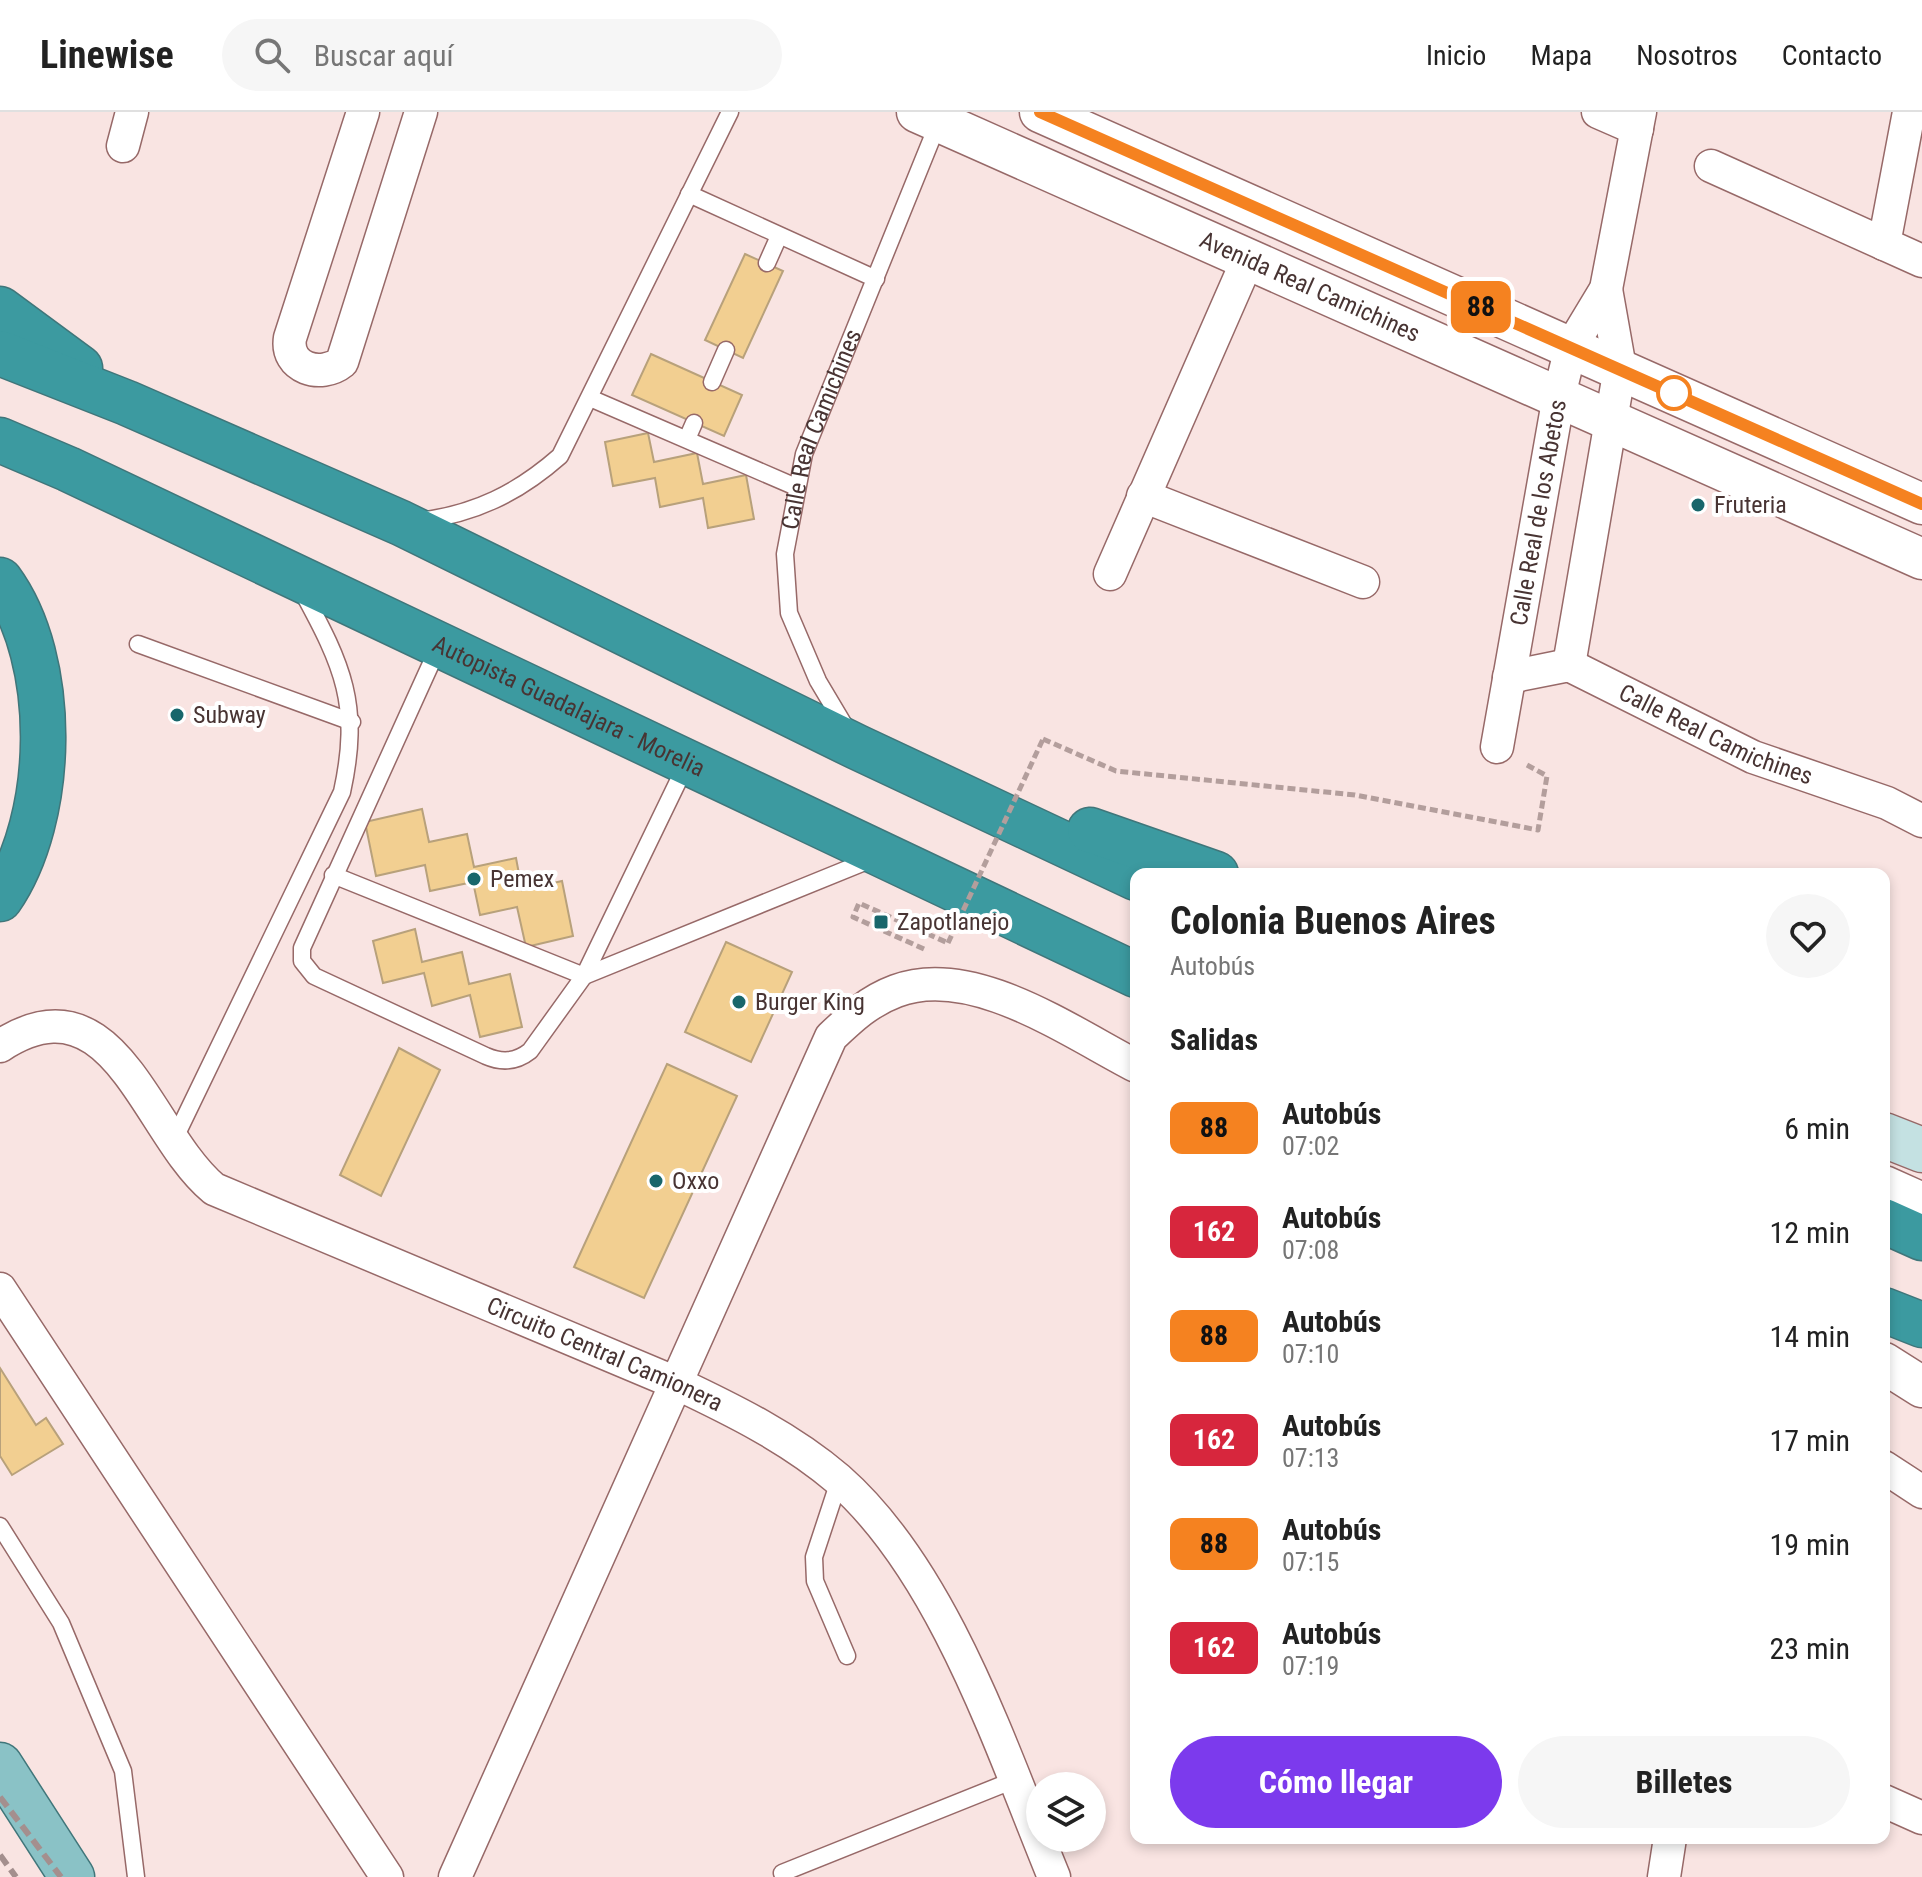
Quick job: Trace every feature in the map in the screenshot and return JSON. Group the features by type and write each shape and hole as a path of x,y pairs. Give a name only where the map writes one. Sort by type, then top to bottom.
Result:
{"highway":[{"path":"0,309 127,403"},
{"path":"0,353 127,403 401,523 857,747 1130,875"},
{"name":"Autopista Guadalajara - Morelia","path":"0,440 1130,972"},
{"path":"0,580 11,594 35,657 44,733 37,809 11,884 0,899"},
{"path":"942,787 1047,816 1199,868"},
{"path":"1890,1224 1922,1238"},
{"path":"1890,1312 1922,1325"}],"main road":[{"path":"1890,1137 1922,1150"},
{"path":"0,1765 72,1877"}],"street":[{"path":"123,146 132,112"},
{"path":"363,112 290,338 289,349 293,359 311,369 335,368 342,362 421,112"},
{"name":"Avenida Real Camichines","path":"1040,112 1922,504"},
{"path":"1598,112 1639,121"},
{"path":"1884,244 1909,112"},
{"name":"Avenida Real Camichines","path":"933,115 1922,559"},
{"name":"Calle Real de los Abetos","path":"1497,747 1559,396 1571,347 1606,289 1639,121"},
{"path":"1711,166 1922,261"},
{"path":"1110,574 1248,259"},
{"name":"Calle Real de los Abetos","path":"1569,665 1620,368 1606,289"},
{"path":"1143,496 1363,582"},
{"path":"1509,677 1569,665"},
{"name":"Calle Real Camichines","path":"1569,665 1753,757 1887,803 1922,821"},
{"path":"455,1877 831,1037 862,1008 898,990 943,985 991,992 1130,1063"},
{"name":"Circuito Central Camionera","path":"0,1046 21,1032 52,1025 81,1030 103,1042 136,1083 173,1143 214,1189 676,1383 781,1438 839,1481 896,1541 928,1594 1014,1780 1054,1877"},
{"path":"1890,1189 1922,1203"},
{"path":"0,1289 384,1876"},
{"path":"1890,1367 1922,1387"},
{"path":"1890,1471 1922,1492"},
{"path":"1890,1804 1922,1818"},
{"path":"1664,1877 1669,1844"}],"lane":[{"path":"401,523 472,510 503,498 533,480 560,456 730,112"},
{"name":"Calle Real Camichines","path":"857,747 818,681 789,613 785,554 804,454 876,279 933,115"},
{"path":"689,194 876,279"},
{"path":"767,263 779,236"},
{"path":"712,382 726,350"},
{"path":"590,398 796,487"},
{"path":"687,439 694,423"},
{"path":"173,1143 342,792 351,750 352,722 341,672 327,637 293,576"},
{"path":"138,644 352,722"},
{"path":"440,645 302,948 306,969 314,976 497,1061 519,1060 530,1051 584,976 687,762"},
{"path":"333,875 584,976 882,855"},
{"path":"839,1481 814,1557 815,1581 847,1656"},
{"path":"0,1526 61,1623 123,1771 136,1877"},
{"path":"782,1873 1014,1780"}],"path":[{"path":"943,985 953,962 853,917 859,903 948,943 1043,739 1116,771 1355,795 1538,830 1547,776 1497,747"}],"building":[{"path":"745,254 783,271 743,358 705,340"},
{"path":"651,354 742,395 724,436 632,395"},
{"path":"648,433 654,462 697,453 703,484 746,475 754,519 708,528 703,498 660,507 655,478 613,486 605,442"},
{"name":"Pemex","path":"422,809 429,842 467,834 474,867 516,858 522,890 562,881 573,936 526,947 517,907 480,915 473,882 430,891 425,865 376,876 365,822"},
{"name":"Pemex","path":"415,929 422,962 462,952 469,984 510,974 522,1027 480,1037 470,995 432,1006 424,973 383,983 373,941"},
{"name":"Burger King","path":"726,942 792,972 751,1062 685,1032"},
{"path":"399,1048 440,1070 381,1196 340,1175"},
{"name":"Oxxo","path":"667,1064 737,1096 644,1298 574,1267"},
{"path":"0,1368 36,1425 46,1418 63,1444 12,1475 0,1456"}],"railway":[{"path":"0,1797 61,1877"},
{"path":"0,1855 16,1877"}],"bus line":[{"name":"88","path":"1040,112 1922,504"}],"place":[{"name":"Fruteria","path":"1698,505"},
{"name":"Subway","path":"177,715"},
{"name":"Pemex","path":"474,879"},
{"name":"Zapotlanejo","path":"881,922"},
{"name":"Burger King","path":"739,1002"},
{"name":"Oxxo","path":"656,1181"}]}
